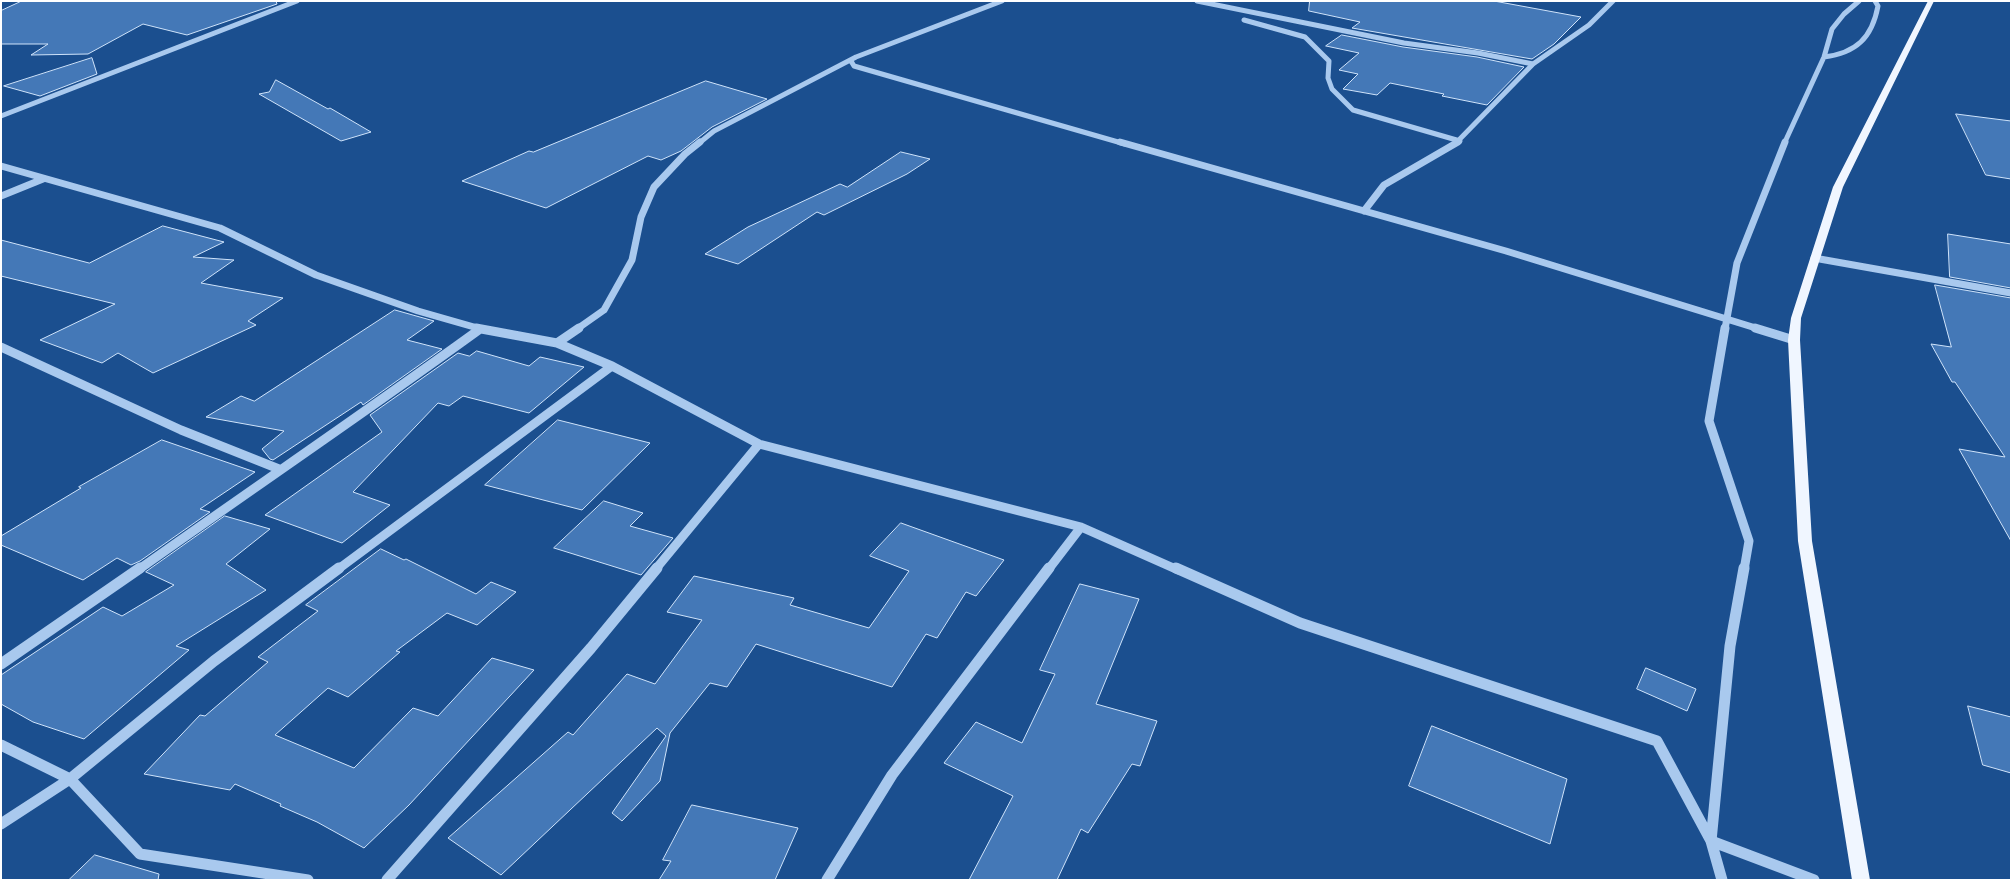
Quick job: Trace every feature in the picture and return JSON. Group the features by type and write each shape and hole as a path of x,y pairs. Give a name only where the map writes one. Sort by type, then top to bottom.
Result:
{"main road":[{"path":"1861,880 1805,542 1794,340 1796,318 1838,187 1931,1"}],"street":[{"path":"1,116 297,1"},
{"path":"557,343 604,310 632,260 641,217 654,187 685,154 714,131 856,57 1002,1"},
{"path":"1197,1 1404,43 1478,53 1533,64"},
{"path":"1364,211 1384,185 1460,141 1533,64 1589,25 1613,1"},
{"path":"1712,841 1730,646 1749,542 1709,421 1737,263 1788,134 1824,57 1832,29 1844,14 1859,1"},
{"path":"1824,57 1846,53 1859,45 1877,13 1878,6 1875,1"},
{"path":"1244,20 1305,37 1329,61 1328,78 1332,89 1353,110 1460,141"},
{"path":"851,61 854,66 920,86 1506,252 1794,340"},
{"path":"1,166 220,228 316,275 418,311 480,329 557,343 612,366 759,444 1081,527 1300,623 1657,741 1712,841 1722,880"},
{"path":"1,196 43,179"},
{"path":"1814,258 2011,292"},
{"path":"1,664 118,584 279,469 382,400 480,329"},
{"path":"1,347 180,430 279,469"},
{"path":"1,824 70,779 214,661 612,366"},
{"path":"387,880 591,648 759,444"},
{"path":"828,880 892,775 1081,527"},
{"path":"1,745 70,779 140,854 308,880"},
{"path":"1712,841 1814,880"}],"building":[{"path":"22,1 276,1 277,4 187,35 143,24 88,54 31,55 48,44 1,44 1,11"},
{"path":"1310,1 1494,1 1581,17 1554,44 1532,59 1352,28 1360,22 1309,11"},
{"path":"1342,35 1403,47 1477,57 1524,67 1487,105 1390,83 1377,95 1343,89 1358,74 1339,70 1359,53 1326,46"},
{"path":"92,58 97,74 40,96 4,86"},
{"path":"276,80 371,132 341,141 259,94 269,92"},
{"path":"706,81 767,99 712,127 681,151 661,160 648,156 546,208 462,181 529,151 533,152"},
{"path":"1956,114 2011,121 2011,179 1986,175"},
{"path":"901,152 930,159 907,174 824,215 817,212 738,264 705,254 748,227 840,184 847,187"},
{"path":"163,226 224,242 193,257 234,260 201,283 283,298 248,321 256,325 153,373 118,353 102,363 40,340 115,304 1,276 1,240 89,263"},
{"path":"1948,234 2011,244 2011,288 1950,277"},
{"path":"1935,285 2011,298 2011,541 1959,449 2005,457 1955,382 1952,382 1931,344 1951,347"},
{"path":"395,310 434,321 407,340 442,349 363,405 361,402 273,460 262,449 284,431 206,417 241,396 254,401"},
{"path":"477,351 529,366 540,357 584,367 529,413 463,396 449,406 438,403 353,492 390,505 342,543 265,515 382,432 370,415 458,353 469,356"},
{"path":"558,420 650,443 582,510 485,485"},
{"path":"162,440 255,472 200,509 210,512 140,561 131,565 117,558 83,580 1,545 1,536 81,488 79,487"},
{"path":"604,501 643,513 630,526 673,538 641,575 554,548"},
{"path":"225,516 270,529 226,564 266,590 176,646 189,650 84,739 33,722 1,704 1,675 103,607 122,616 174,585 146,572"},
{"path":"901,523 1004,560 976,596 966,592 937,638 926,634 892,687 756,644 727,687 710,683 670,733 660,781 622,821 612,813 666,736 657,728 501,875 448,838 568,732 573,735 627,674 655,684 702,620 667,612 694,576 794,598 790,605 869,628 909,571 870,556"},
{"path":"381,549 404,560 406,559 476,594 491,582 516,592 477,625 447,613 396,651 400,652 348,697 328,688 275,735 354,768 413,708 438,716 492,658 534,670 409,805 364,848 317,822 280,806 281,804 235,784 230,790 144,774 200,715 205,716 268,662 258,657 318,611 306,605"},
{"path":"1080,584 1139,599 1096,704 1157,721 1140,766 1132,764 1088,833 1081,829 1057,880 969,880 1013,796 944,763 976,722 1022,743 1055,674 1040,670"},
{"path":"1646,668 1696,689 1687,711 1637,689"},
{"path":"1968,706 2011,717 2011,773 1983,765"},
{"path":"1432,726 1567,779 1550,844 1409,786"},
{"path":"692,805 798,828 775,880 659,880 671,861 663,860"},
{"path":"95,855 159,874 158,880 69,880"}]}
